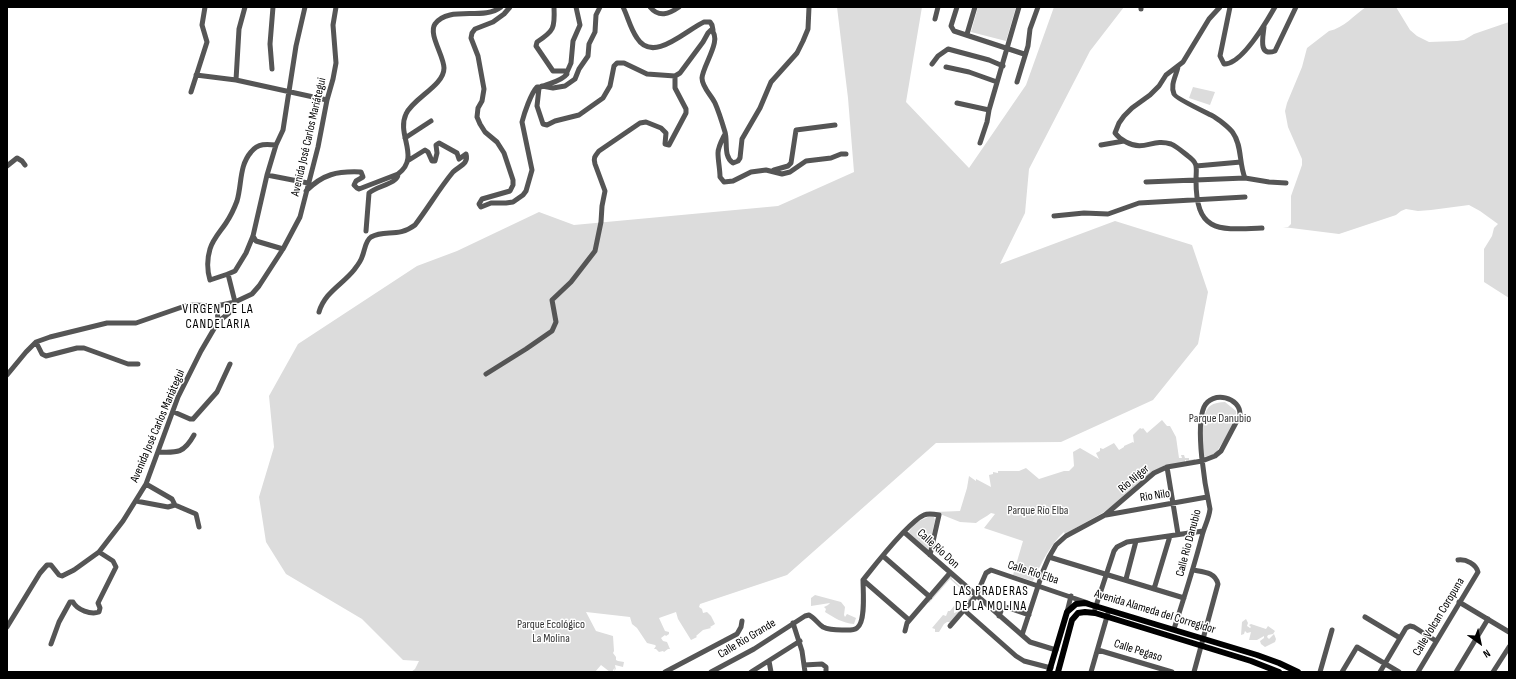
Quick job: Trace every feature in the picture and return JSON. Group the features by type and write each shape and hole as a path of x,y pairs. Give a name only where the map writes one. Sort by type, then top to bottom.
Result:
{"main road":[{"name":"Avenida Alameda del Corregidor","path":"1067,612 1076,604 1090,603 1267,658 1298,672"},
{"path":"1050,670 1067,612"},
{"name":"Avenida Alameda del Corregidor","path":"1058,672 1074,617 1081,612 1095,613 1251,661 1279,672"}],"street":[{"path":"191,92 207,42 202,25 205,7"},
{"path":"236,80 239,29 245,7"},
{"path":"272,70 270,44 273,7"},
{"path":"276,145 259,145 252,150 245,160 237,200 226,223 213,241 208,256 210,280 235,271 246,253 253,236 267,176 276,145 283,130 296,46 305,7"},
{"name":"Avenida José Carlos Mariátegui","path":"7,627 40,573 47,566 51,566 58,575 62,576 74,570 99,552 123,521 146,484 174,412 178,397 201,351 218,322 229,313 235,302 252,294 259,286 283,249 300,217 318,147 336,63 333,25 336,7"},
{"path":"409,160 403,126 404,119 408,109 436,83 443,71 443,62 433,32 434,25 447,15 461,15 493,11 501,7"},
{"path":"510,7 504,14 493,22 475,29 471,38 478,56 484,88 477,117 485,132 497,142 504,152 513,180 510,191 482,199 479,204 481,207 492,203 513,202 526,191 532,170 522,122 523,116 537,87 553,88 565,86 575,78 588,56 589,44 595,32 596,15 600,7"},
{"path":"554,7 553,30 537,42 536,46 553,71 567,72"},
{"path":"576,7 580,25 573,41 571,63 567,75 564,78 542,87 538,92 537,106 541,120 547,125 579,115 603,98 610,86 614,66 617,63 624,63 647,74 676,76 680,73 703,42 710,30 713,30"},
{"path":"623,7 628,22 637,39 641,43 652,48 662,46 704,22 711,23 715,41 703,71 703,82 715,104 726,134 726,152 728,158 731,162 735,163 740,158 742,139 760,108 771,82 797,52 804,40 808,30 809,7"},
{"path":"650,7 655,12 664,14 672,12 679,7"},
{"path":"935,19 938,7"},
{"path":"957,7 951,26 952,29 1024,54"},
{"path":"967,34 975,7"},
{"path":"980,143 988,122 989,110 1019,7"},
{"path":"1017,82 1024,54 1028,46 1030,29 1038,7"},
{"path":"1230,7 1220,56 1224,64 1234,62 1238,58 1264,27 1275,7"},
{"path":"1264,27 1263,48 1267,51 1275,51 1296,7"},
{"path":"1220,8 1209,19 1178,67 1166,75 1159,86 1150,95 1124,116 1115,133 1124,141 1139,147 1155,142 1172,144 1190,157 1196,166 1199,208 1209,224 1215,227 1247,229 1262,228"},
{"path":"932,64 938,56 948,49 989,60 1003,66"},
{"path":"946,67 969,72 997,82"},
{"path":"1178,67 1173,82 1174,95 1176,98 1211,115 1232,131 1237,139 1245,178"},
{"path":"196,76 236,80 327,100"},
{"path":"486,374 526,349 554,329 556,322 552,300 571,282 594,251 601,222 605,191 595,164 595,156 640,124 646,122 661,128 666,133 666,144 669,145 686,113 686,109 675,88 676,76"},
{"path":"957,103 989,110"},
{"path":"405,138 431,121"},
{"path":"771,171 788,166 791,162 796,130 835,125"},
{"path":"726,134 720,144 718,153 721,180 729,183 751,172 766,170 782,174 790,172 806,161 831,158 841,154 846,154"},
{"path":"1101,146 1124,141"},
{"path":"306,191 317,181 337,173 361,172 363,177 356,181 354,185 359,189 398,174 409,160 425,150 428,152 432,161 436,162 436,145 439,143 457,153 459,159 466,154 467,156 466,161 446,181 415,225 408,230 396,233 378,234 370,238 366,243 362,258 354,270 322,302 319,312"},
{"path":"7,166 17,158 25,165"},
{"path":"1196,166 1241,162"},
{"path":"366,231 369,194 380,186 396,180 398,178 398,174"},
{"path":"267,176 308,183"},
{"path":"1146,182 1245,178 1286,183"},
{"path":"1054,216 1084,213 1108,214 1139,203 1245,197"},
{"path":"253,236 256,241 283,249"},
{"path":"7,375 36,342 50,337 107,323 136,323 185,306 217,306 235,302 228,274"},
{"path":"217,306 218,322"},
{"path":"36,342 42,354 46,356 77,348 84,348 128,364 138,364"},
{"path":"174,412 190,419 193,418 217,392 230,364"},
{"name":"Rio Niger","path":"1105,515 1154,474 1167,467 1202,461 1211,459 1220,451 1239,419 1239,407 1233,401 1225,398 1212,400 1205,406 1202,422 1202,461"},
{"path":"158,452 178,452 188,446 194,435"},
{"name":"Calle Rio Danubio","path":"1174,629 1209,516 1210,509 1202,461"},
{"path":"1167,467 1178,534"},
{"path":"146,484 172,499 175,504 195,512 199,521 199,527"},
{"name":"Rio Nilo","path":"1105,515 1208,497"},
{"path":"136,501 168,507 175,504"},
{"path":"909,620 863,580 904,532 926,514 939,515 930,555"},
{"path":"1022,635 1038,586 1049,557 1056,545 1066,536 1105,515"},
{"path":"1095,613 1096,605 1114,551 1117,547 1127,542 1136,542 1204,531"},
{"name":"Calle Río Don","path":"904,532 950,574 1030,642 1056,650"},
{"path":"1154,589 1170,536"},
{"path":"1126,579 1136,542"},
{"path":"51,644 58,622 70,602 73,602 79,609 93,613 99,612 100,608 98,602 116,567 113,560 99,552"},
{"path":"883,556 930,597"},
{"path":"1049,557 1126,579 1184,598"},
{"name":"Calle Volcan Coropuna","path":"1418,672 1478,572 1476,568 1465,560 1458,560"},
{"name":"Calle Río Elba","path":"976,596 986,573 991,570 1090,603"},
{"path":"1193,570 1213,575 1216,577 1218,584 1194,672"},
{"path":"905,631 909,620 950,574"},
{"name":"Calle Rio Grande","path":"711,672 754,649 793,623 809,615 822,627 828,629 852,630 858,628 863,615 863,580"},
{"path":"950,626 976,596"},
{"name":"Calle Río Elba","path":"1067,612 1071,596"},
{"path":"1460,602 1509,632"},
{"path":"999,616 1003,606 1029,615"},
{"path":"1091,672 1109,609"},
{"path":"964,610 1016,656 1024,661 1050,670"},
{"path":"1365,617 1400,638"},
{"path":"1456,672 1488,619"},
{"path":"665,672 737,634 741,627 742,621"},
{"path":"793,623 800,641 805,672"},
{"path":"1380,672 1406,628 1410,626 1436,641"},
{"path":"1320,672 1332,630"},
{"path":"751,672 800,641"},
{"path":"1342,672 1356,647 1399,672"},
{"path":"1493,672 1507,654 1509,647"},
{"name":"Calle Pegaso","path":"1098,650 1161,670 1172,672"},
{"path":"769,661 771,672"},
{"path":"804,665 822,664 826,667 826,672"}],"green space":[{"name":"Parque Ecológico La Molina","path":"837,7 922,7 906,102 969,168 1026,85 1054,7 1124,7 1090,51 1029,169 1025,213 1000,264 1115,221 1192,245 1208,292 1198,344 1153,400 1061,442 936,443 787,575 700,604 699,607 702,609 703,613 707,612 715,624 710,627 711,628 703,630 696,636 697,637 691,640 678,619 676,612 659,618 665,631 669,632 669,634 661,638 663,641 667,642 670,649 664,652 659,652 654,649 656,646 655,645 647,643 637,628 632,624 630,617 586,612 596,631 613,636 613,653 616,660 624,662 623,667 615,665 616,670 614,668 615,671 613,669 613,672 610,672 601,665 595,672 411,672 415,669 419,661 403,660 362,619 286,574 266,542 259,497 274,447 269,396 298,344 417,266 457,251 539,212 574,225 778,206 854,172 848,98"},
{"path":"978,7 1016,7 1006,41 971,32"},
{"path":"1366,7 1396,7 1410,30 1417,36 1429,42 1464,40 1474,34 1509,22 1509,298 1484,282 1484,249 1492,236 1494,228 1498,224 1469,205 1418,211 1406,209 1396,215 1339,234 1283,227 1288,227 1291,224 1291,196 1302,165 1302,159 1288,127 1285,111 1302,67 1307,48 1329,31 1344,24"},
{"path":"1193,87 1215,92 1210,105 1189,98"},
{"name":"Parque Danubio","path":"1225,402 1236,411 1236,421 1215,454 1204,457 1202,438 1203,423 1207,410 1213,404"},
{"name":"Parque Río Elba","path":"1162,420 1167,426 1170,426 1176,437 1179,458 1182,458 1181,455 1184,455 1185,458 1189,458 1189,460 1195,460 1186,462 1185,460 1185,462 1167,465 1104,512 1065,534 1064,532 1050,549 1033,581 1013,575 1023,541 984,528 995,514 991,513 976,523 960,522 935,512 960,511 969,476 976,481 976,479 991,487 989,475 993,474 993,472 1019,471 1026,468 1039,479 1064,471 1069,471 1074,466 1073,452 1080,448 1099,459 1096,453 1100,451 1100,448 1103,449 1114,443 1119,450 1124,446 1133,442 1134,443 1133,435 1140,428 1143,428 1147,433"},
{"path":"930,516 934,517 935,520 928,552 908,533 915,523"},
{"path":"950,576 953,577 952,579 972,597 951,622 944,624 939,632 935,632 935,629 932,628 943,615 946,616 948,611 950,611 958,601 961,603 954,610 954,613 957,612 970,597 950,579 929,603 928,602"},
{"path":"815,595 841,602 845,607 845,617 847,614 856,618 854,624 842,621 825,612 826,609 824,607 830,603 811,606 811,598"},
{"path":"1246,619 1248,623 1247,626 1250,628 1251,627 1249,625 1251,624 1266,629 1268,626 1275,631 1267,637 1269,639 1274,634 1276,639 1275,642 1265,647 1260,641 1264,638 1264,636 1257,640 1249,640 1251,632 1247,633 1245,631 1244,634 1241,635 1242,622"}],"district":[{"name":"VIRGEN DE LA CANDELARIA","path":"218,318"},
{"name":"LAS PRADERAS DE LA MOLINA","path":"991,600"}]}
